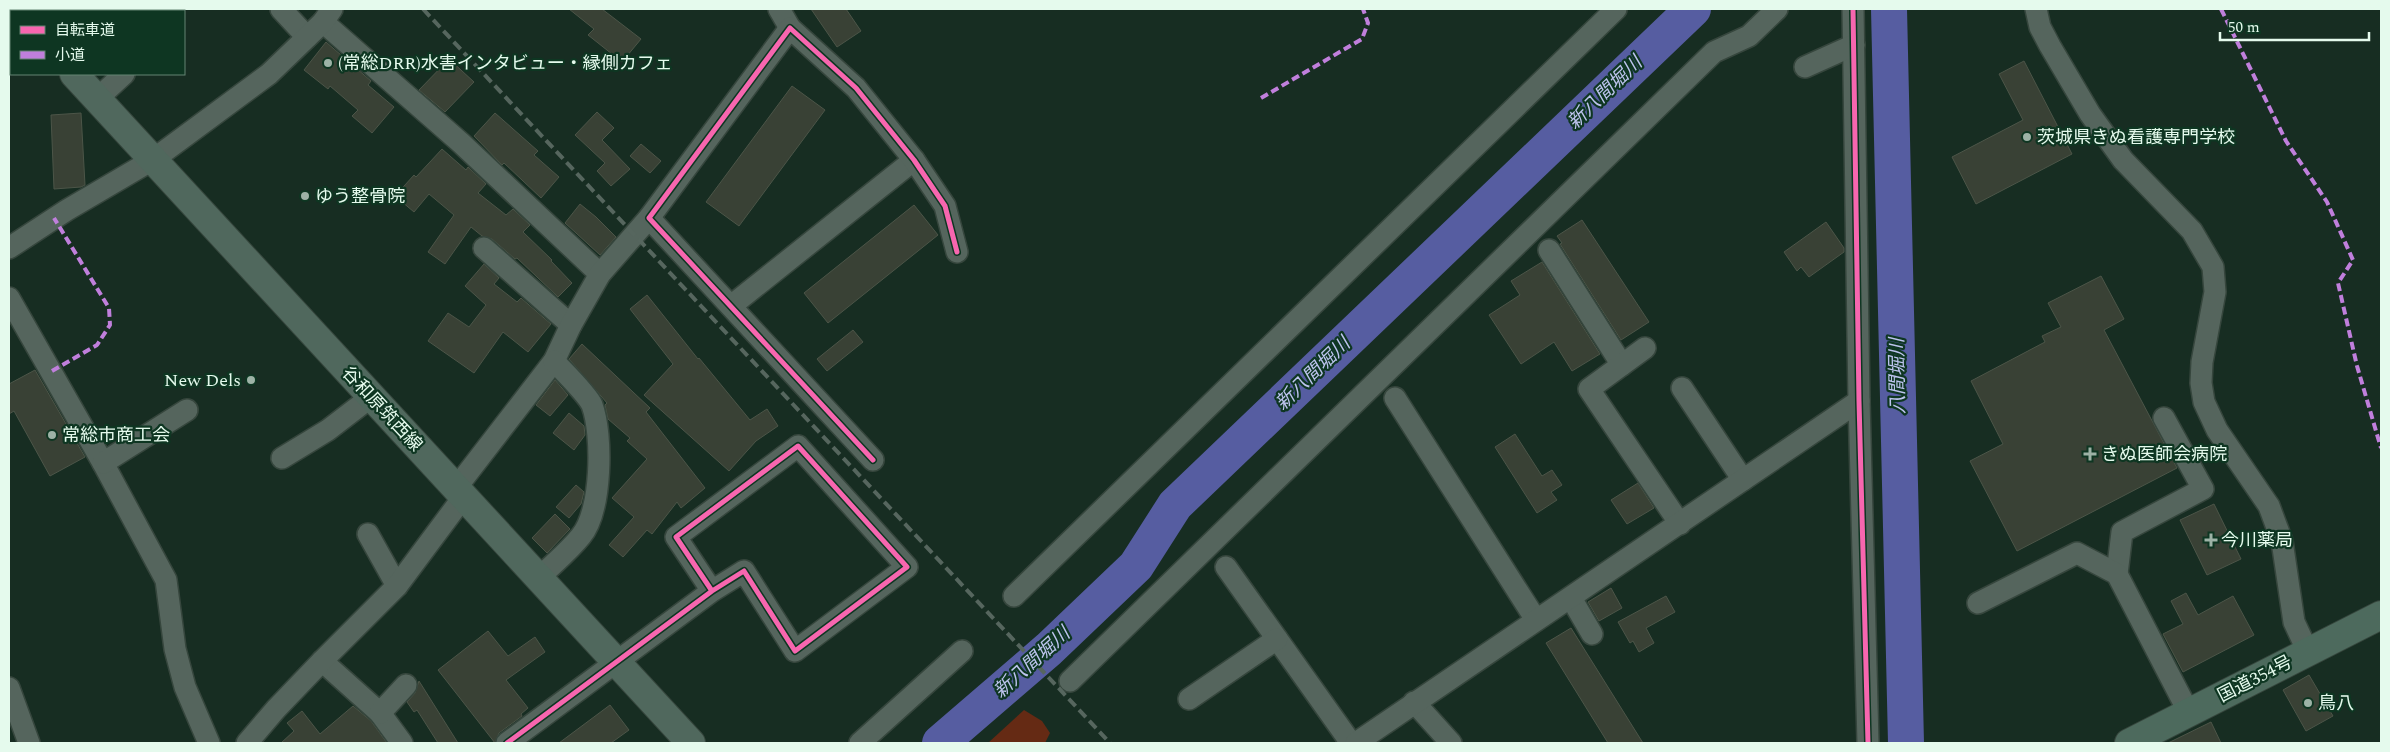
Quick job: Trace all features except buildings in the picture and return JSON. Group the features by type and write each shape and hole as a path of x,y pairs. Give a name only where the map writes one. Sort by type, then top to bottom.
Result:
{"highway":[{"name":"国道354号","path":"2129,743 2381,615"}],"main road":[{"name":"谷和原筑西線","path":"75,75 371,397 540,577 691,743"}],"street":[{"path":"282,9 307,37"},
{"path":"779,9 790,28 856,88 914,160 945,206 957,252"},
{"path":"1014,596 1616,9"},
{"path":"1070,681 1714,52 1748,36 1777,9"},
{"path":"1853,9 1859,400 1868,743"},
{"path":"2036,9 2040,26 2050,46 2090,114 2123,160 2192,232 2214,267 2215,292 2202,362 2201,383 2204,402 2217,430 2269,506 2282,541 2294,622 2308,652"},
{"path":"9,248 67,210 154,159 269,74 328,15 600,274"},
{"path":"247,743 276,709 397,586 460,492 554,361 571,325 600,274 649,218 790,28"},
{"path":"1805,67 1854,45"},
{"path":"98,98 123,75"},
{"path":"731,306 914,160"},
{"path":"649,218 873,460"},
{"path":"484,248 571,325"},
{"path":"1549,250 1622,365"},
{"path":"9,298 103,463 166,580 175,649 185,686 209,743"},
{"path":"1645,348 1589,389 1680,524"},
{"path":"540,577 582,535 592,509 599,479 599,440 591,404 554,361"},
{"path":"1682,388 1743,480"},
{"path":"282,458 328,430 371,397"},
{"path":"1395,398 1536,620"},
{"path":"1356,743 1680,524 1859,400"},
{"path":"103,463 187,410"},
{"path":"2116,574 2122,532 2203,489 2164,418"},
{"path":"507,743 712,591 744,571 795,651 907,567 798,446 676,537 712,591"},
{"path":"368,534 397,586"},
{"path":"1978,603 2077,553 2116,574 2189,713"},
{"path":"1226,567 1351,743"},
{"path":"1571,598 1592,634"},
{"path":"1189,699 1277,640"},
{"path":"860,743 962,651"},
{"path":"322,661 380,713 402,743"},
{"path":"380,713 406,685"},
{"path":"9,688 29,743"},
{"path":"1414,702 1451,743"}],"shaded area":[{"path":"1024,710 1042,721 1050,733 1045,743 988,743"}],"waterway":[{"name":"新八間堀川","path":"940,743 1049,649 1136,566 1175,505 1693,9"},
{"name":"八間堀川","path":"1889,9 1906,743"}],"railway":[{"path":"423,9 1110,743"}],"marked path":[{"path":"1261,98 1362,39 1368,23 1363,9"},
{"path":"2221,9 2286,141 2327,202 2353,260 2338,283 2357,366 2381,448"},
{"path":"52,371 97,345 110,325 109,308 54,218"}],"cycle path":[{"path":"1853,9 1859,401 1868,743"},
{"path":"873,460 649,218 790,28 856,88 914,160 945,206 957,252"},
{"path":"507,743 712,591 744,571 795,651 907,567 798,446 676,537 712,591"}],"place":[{"name":"(常総DRR)水害インタビュー・縁側カフェ","path":"328,63"},
{"name":"茨城県きぬ看護専門学校","path":"2027,137"},
{"name":"ゆう整骨院","path":"305,196"},
{"name":"New Dels","path":"251,380"},
{"name":"常総市商工会","path":"52,435"},
{"name":"きぬ医師会病院","path":"2090,454"},
{"name":"今川薬局","path":"2211,540"},
{"name":"鳥八","path":"2308,703"}]}
